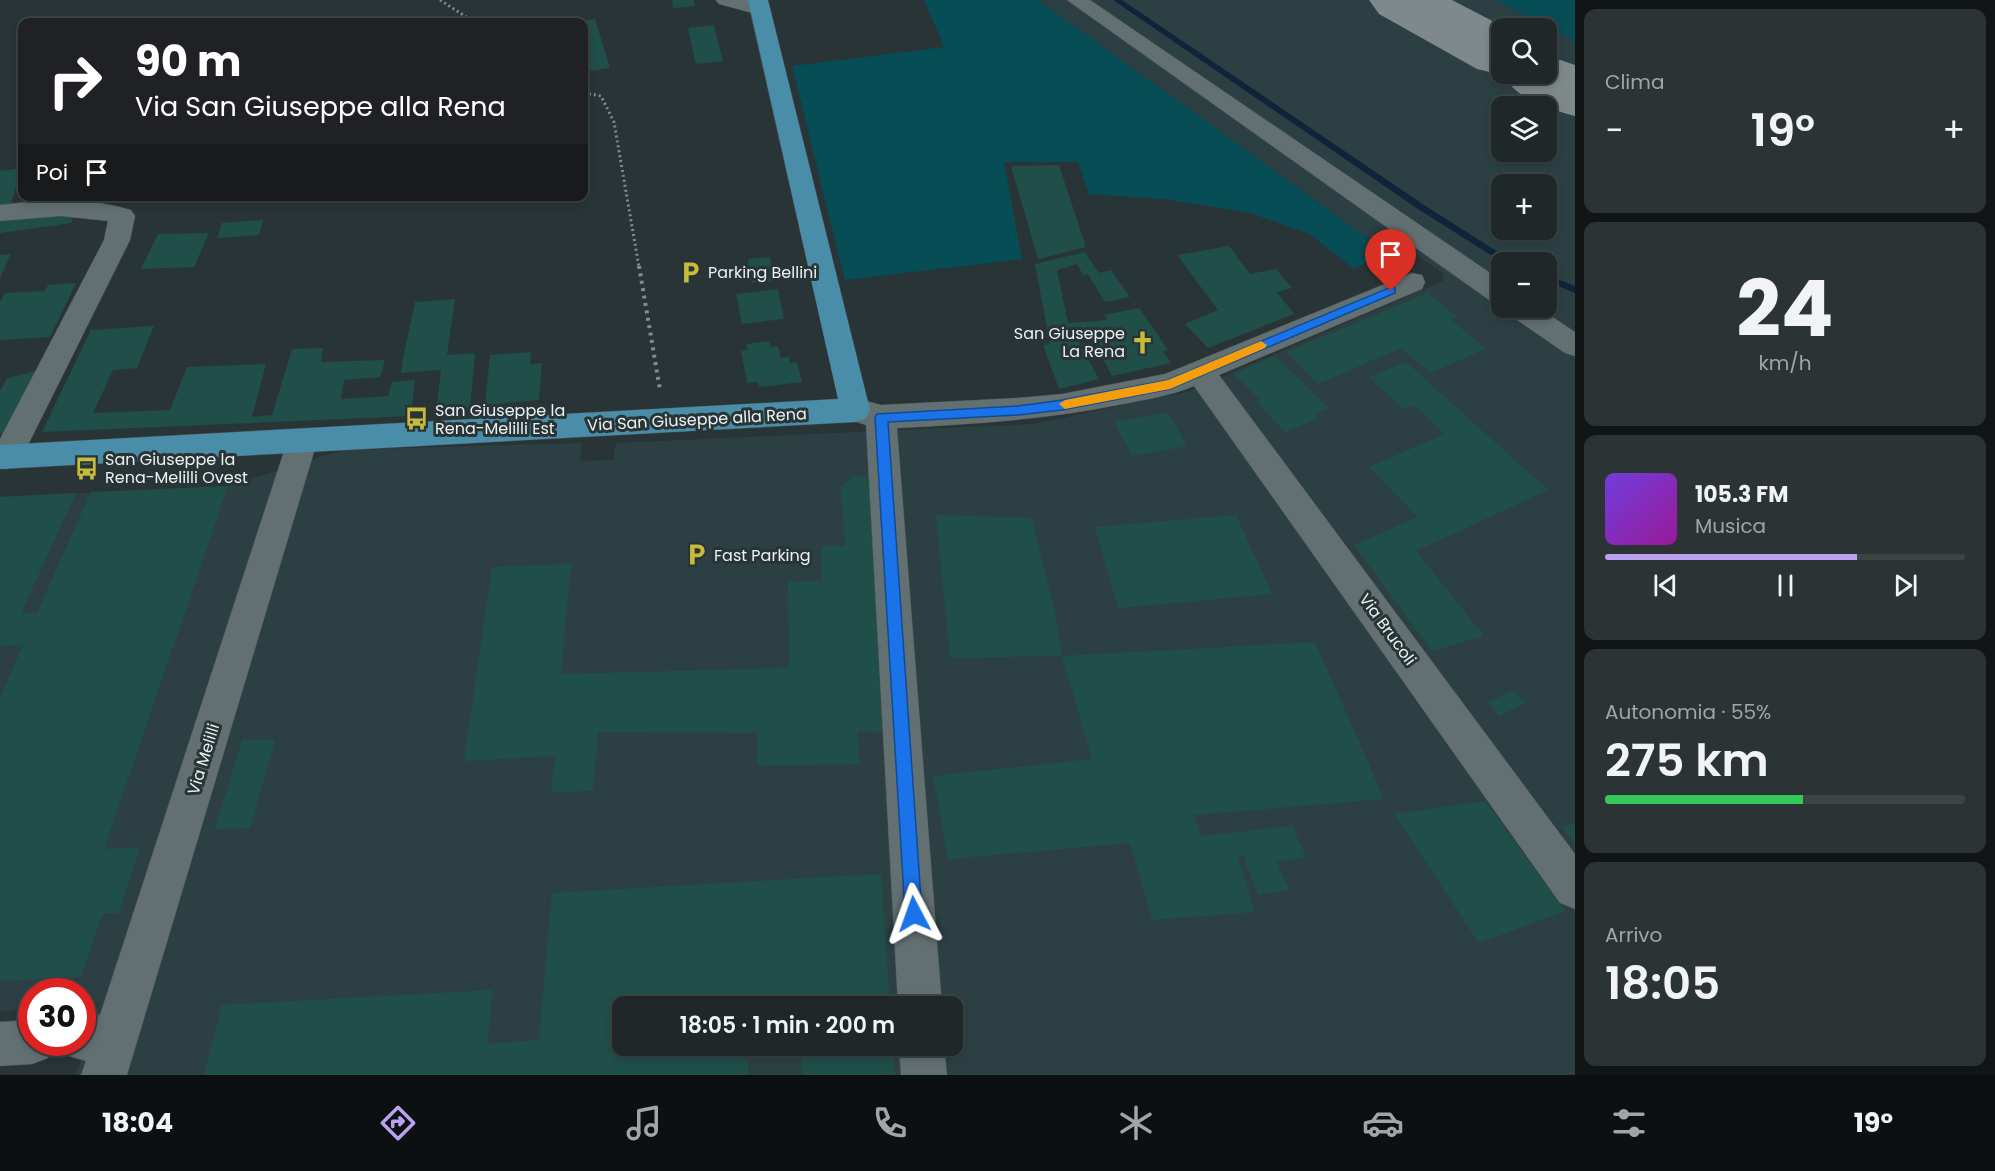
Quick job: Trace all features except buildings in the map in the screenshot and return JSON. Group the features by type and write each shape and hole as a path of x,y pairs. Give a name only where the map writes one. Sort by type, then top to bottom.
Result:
{"main road":[{"path":"759,5 868,413"},
{"name":"Via San Giuseppe alla Rena","path":"3,457 665,420 868,413"}],"street":[{"path":"726,0 759,5"},
{"path":"1077,0 1491,287"},
{"path":"0,213 62,206 97,209 122,216 117,240 3,457"},
{"name":"Via San Giuseppe alla Rena","path":"868,413 1018,410 1062,405 1170,384 1412,282"},
{"path":"1534,318 1575,346"},
{"name":"Via Brucoli","path":"1199,371 1575,888"},
{"path":"868,413 919,996"},
{"name":"Via Melilli","path":"101,1050 302,442"},
{"path":"0,1044 18,1043"},
{"path":"923,1056 924,1075"}],"path":[{"path":"440,0 468,18"},
{"path":"588,94 601,96 614,122 665,420"}],"shaded area":[{"path":"924,0 1038,0 1387,252 1354,269 1310,234 1247,212 1162,199 1089,194 1078,162 1004,162 1022,259 845,280 792,66 944,47"},
{"path":"1038,0 1575,0 1575,1075 76,1075 82,1056 96,1056 96,1013 99,1004 96,1004 96,978 18,978 18,1010 0,1011 0,497 228,486 343,450 582,443 580,461 613,460 616,443 1033,424 1187,392 1443,281 1444,274 1406,248 1387,252"},
{"path":"1495,0 1575,0 1575,41 1557,32 1557,18 1530,18"}],"waterway":[{"path":"1117,0 1421,207 1492,252"},
{"path":"1557,282 1575,290"}],"taxiway":[{"path":"1402,0 1491,48"},
{"path":"1556,84 1575,94"}],"slow traffic":[{"path":"1065,404 1170,384 1261,345"}],"place":[{"name":"Parking Bellini","path":"690,272"},
{"name":"San Giuseppe La Rena","path":"1143,342"},
{"name":"San Giuseppe la Rena-Melilli Est","path":"417,419"},
{"name":"San Giuseppe la Rena-Melilli Ovest","path":"87,468"},
{"name":"Fast Parking","path":"696,555"}],"route":[{"path":"914,914 881,417 1018,410 1062,405 1170,384 1391,291"}]}
